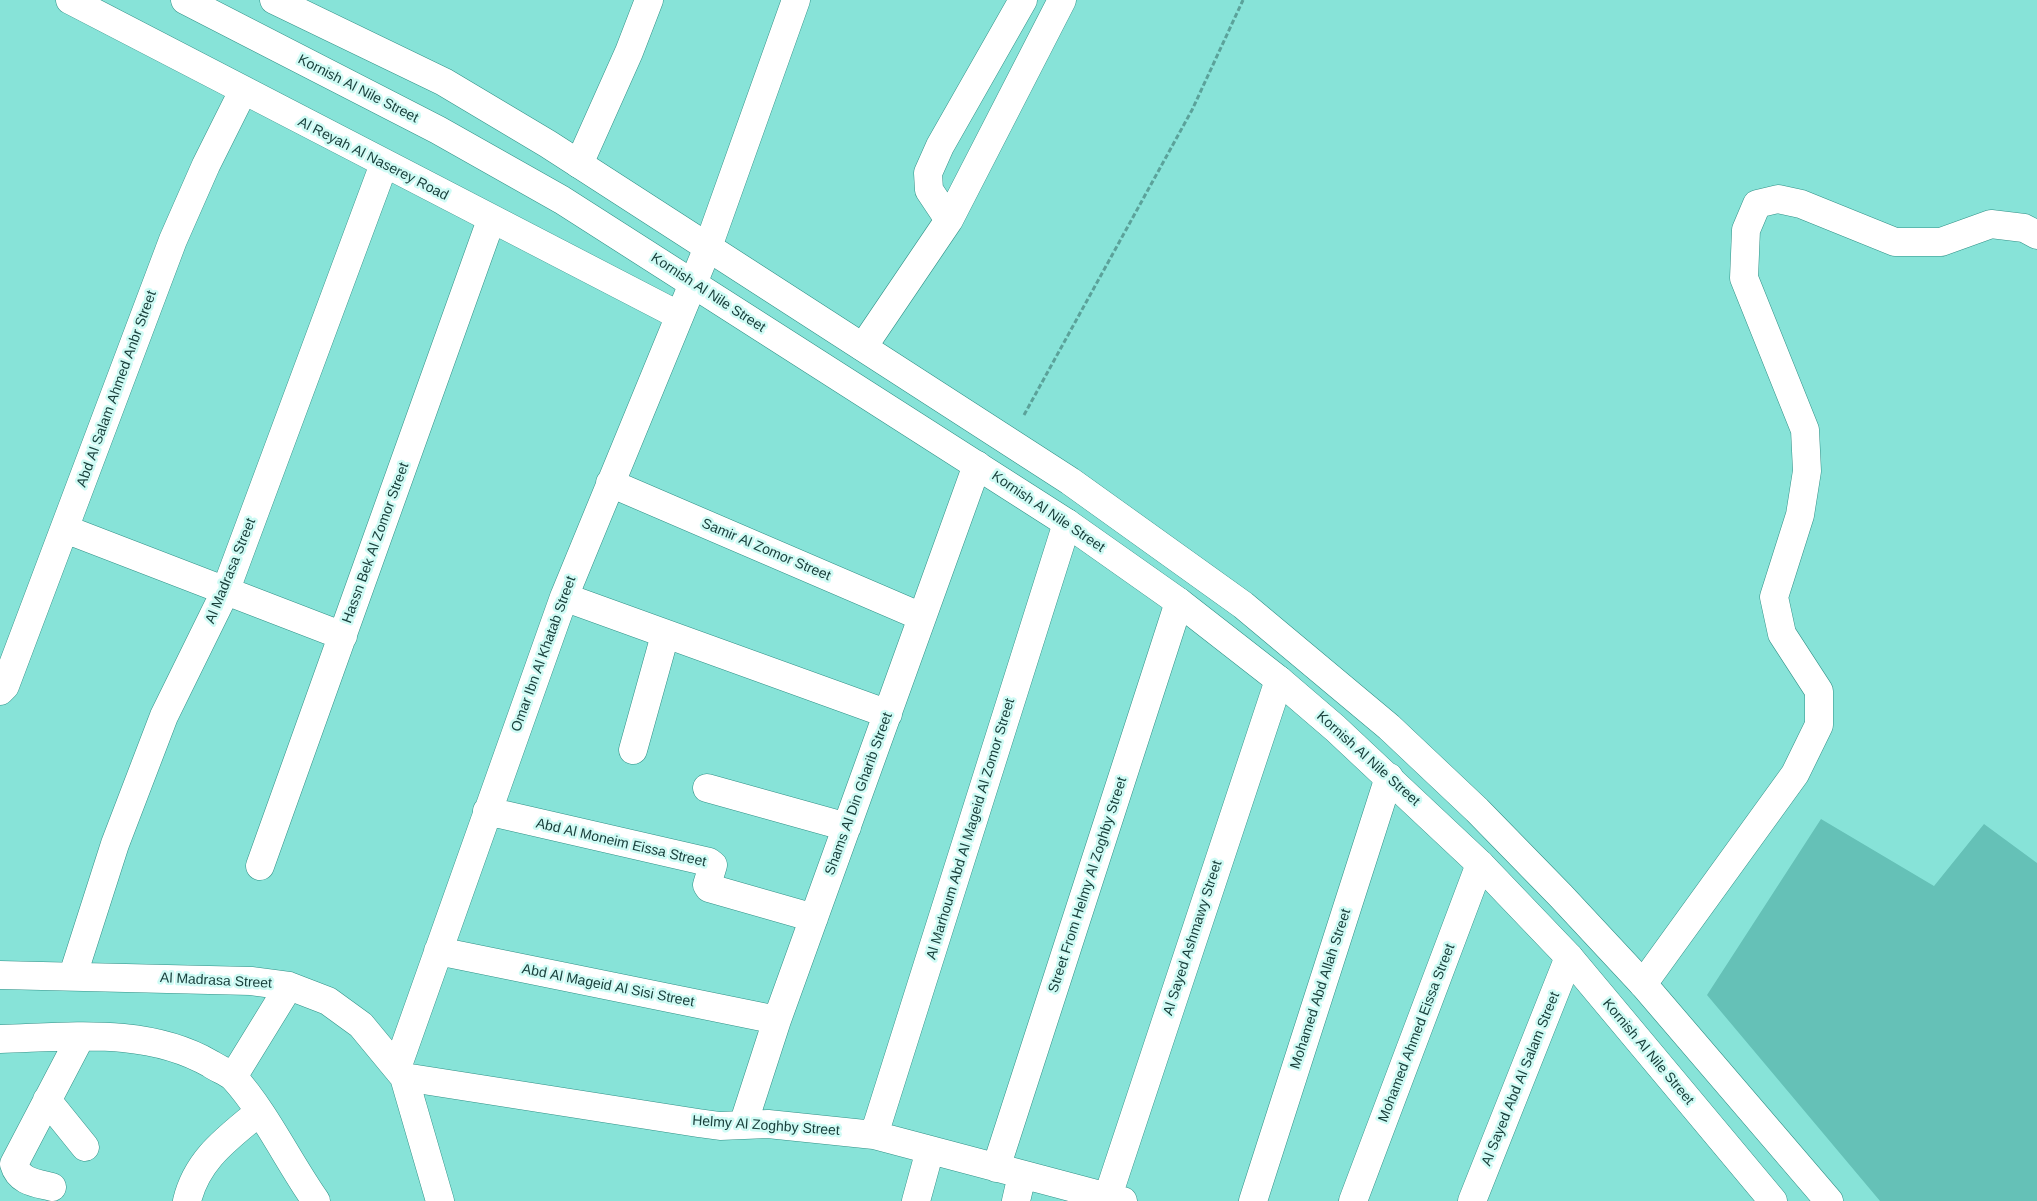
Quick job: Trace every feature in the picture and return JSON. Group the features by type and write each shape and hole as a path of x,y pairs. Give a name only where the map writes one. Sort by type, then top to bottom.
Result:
{"street":[{"name":"Al Reyah Al Naserey Road","path":"70,0 491,220 678,315"},
{"name":"Kornish Al Nile Street","path":"185,0 430,126 562,200 1067,523 1179,602 1279,680 1390,777 1480,864 1569,957 1773,1201"},
{"path":"274,0 444,82 579,164 1010,442 1128,521 1243,605 1390,728 1477,810 1562,896 1642,984 1829,1201"},
{"path":"579,164 629,52 649,0"},
{"name":"Omar Ibn Al Khatab Street","path":"400,1072 438,951 564,597 678,315 708,247 796,0"},
{"path":"949,220 929,190 928,174 940,146 1023,0"},
{"path":"863,347 949,220 1062,0"},
{"name":"Abd Al Salam Ahmed Anbr Street","path":"0,691 4,686 65,529 173,240 206,165 243,91"},
{"name":"Al Madrasa Street","path":"73,975 115,844 164,716 225,592 384,164"},
{"path":"1642,984 1795,774 1819,725 1819,691 1782,634 1774,597 1800,515 1808,470 1805,430 1744,278 1746,230 1758,204 1778,200 1801,204 1895,242 1941,242 1991,224 2024,228 2037,235"},
{"name":"Hassn Bek Al Zomor Street","path":"260,866 491,220"},
{"name":"Shams Al Din Gharib Street","path":"743,1125 777,1020 977,465"},
{"name":"Samir Al Zomor Street","path":"610,483 922,618"},
{"name":"Al Marhoum Abd Al Mageid Al Zomor Street","path":"874,1135 1067,523"},
{"path":"65,529 343,636"},
{"path":"564,597 888,714"},
{"name":"Street From Helmy Al Zoghby Street","path":"996,1168 1179,602"},
{"path":"633,750 665,635"},
{"name":"Al Sayed Ashmawy Street","path":"1115,1199 1279,680"},
{"name":"Mohamed Abd Allah Street","path":"1253,1201 1390,777"},
{"path":"707,788 847,827"},
{"name":"Abd Al Moneim Eissa Street","path":"487,811 710,862 713,867 707,885 710,888 814,918"},
{"name":"Mohamed Ahmed Eissa Street","path":"1353,1201 1480,864"},
{"name":"Abd Al Mageid Al Sisi Street","path":"438,951 777,1020"},
{"name":"Al Sayed Abd Al Salam Street","path":"1472,1201 1569,957"},
{"name":"Al Madrasa Street","path":"0,975 73,975 250,981 289,986 328,1001 361,1024 400,1072 440,1201"},
{"path":"233,1077 289,986"},
{"path":"0,1039 110,1036 154,1041 195,1055 233,1077 259,1112 316,1201"},
{"path":"52,1187 23,1179 16,1173 14,1164 80,1038"},
{"name":"Helmy Al Zoghby Street","path":"400,1072 720,1126 793,1126 874,1135 1115,1199"},
{"path":"47,1100 85,1146"},
{"path":"187,1201 196,1174 205,1160 217,1147 259,1112"},
{"path":"916,1201 930,1150"},
{"path":"1016,1201 1022,1175"}],"path":[{"path":"1010,442 1062,342 1192,110 1244,0"}],"building":[{"path":"1821,819 1934,886 1984,824 2037,863 2037,1201 1880,1201 1707,995"}]}
